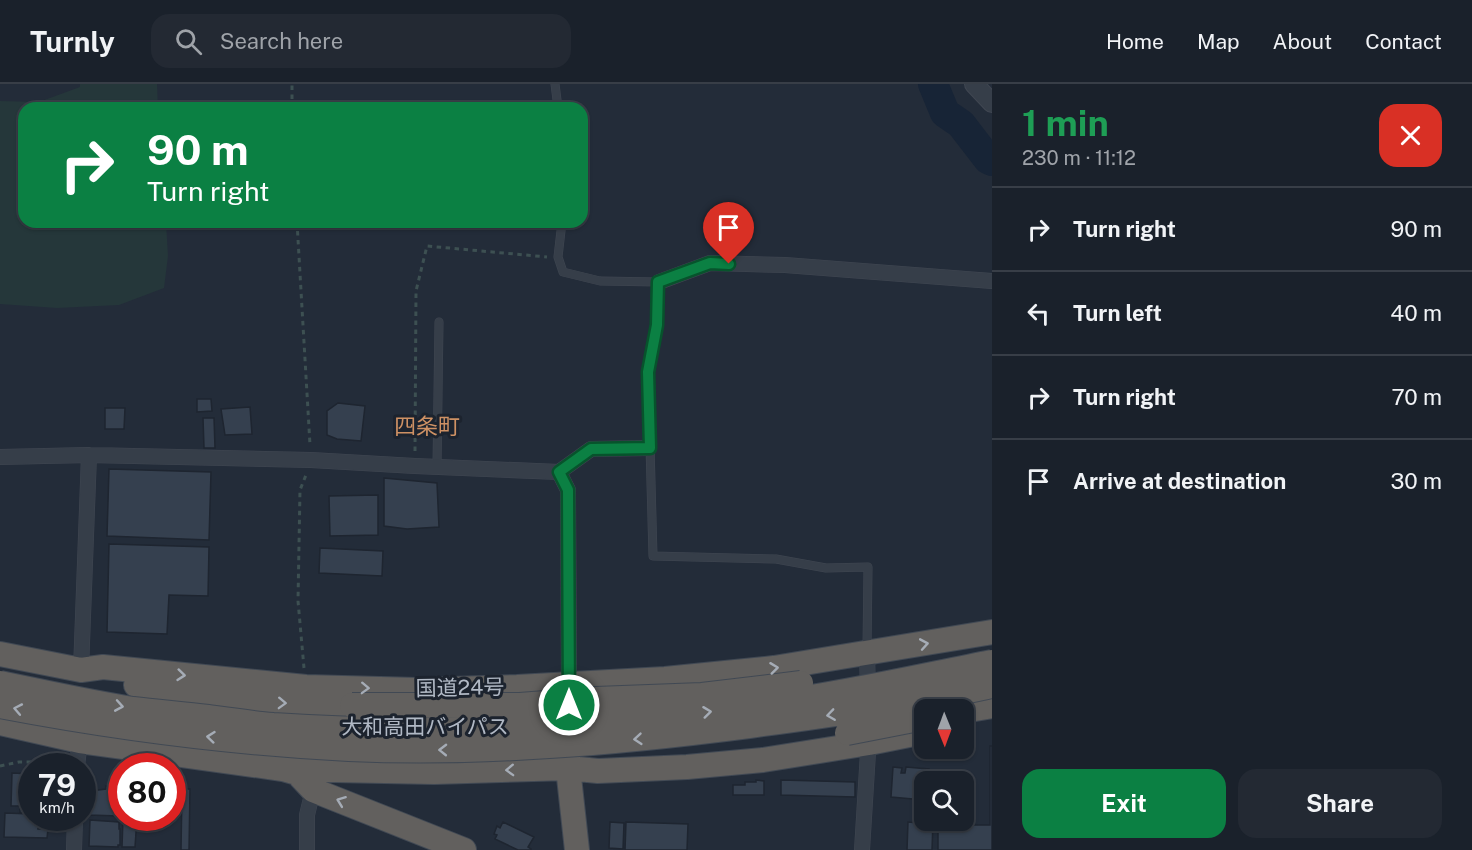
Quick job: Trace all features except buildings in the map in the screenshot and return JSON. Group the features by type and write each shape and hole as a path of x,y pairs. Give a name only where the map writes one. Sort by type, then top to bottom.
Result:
{"highway":[{"name":"国道24号","path":"0,654 81,670 103,667 306,687 417,690 665,679 774,668 992,632"},
{"path":"80,741 81,670 103,679 196,695 269,702 352,705 520,705 702,694 813,682 936,660 992,653"},
{"name":"大和高田バイパス","path":"0,683 135,709 271,724 351,728 456,729 576,723 700,712 862,689 992,662"},
{"path":"569,684 568,768 577,850"},
{"name":"大和高田バイパス","path":"0,706 133,728 269,744 351,749 456,750 638,740 864,710 992,686"},
{"path":"974,709 992,706"},
{"path":"568,768 598,762 772,744 914,720"},
{"path":"974,723 992,720"},
{"path":"0,723 80,741 297,772 313,790 464,850"},
{"path":"283,769 434,772 568,768 598,771 687,767 763,760 914,734"}],"street":[{"path":"974,84 992,103"},
{"path":"658,282 710,263 785,265 992,281"},
{"path":"0,457 89,455 311,460 559,472 591,449 650,448"},
{"path":"81,670 89,455"},
{"path":"559,472 568,490 569,684"},
{"path":"862,850 869,743 867,653"},
{"path":"79,753 80,741"},
{"path":"308,850 306,815 313,790"},
{"path":"74,850 75,831"}],"lane":[{"path":"555,84 557,102"},
{"path":"561,228 558,258 563,272 600,281 658,282 657,325 648,372 652,555 776,559 826,568 868,567 867,653"},
{"path":"437,467 439,322"}],"path":[{"path":"292,84 292,102"},
{"path":"297,228 311,460 300,490 298,601 306,687"},
{"path":"0,766 18,762"}],"shaded area":[{"path":"80,84 157,84 158,102 39,102 80,87"},
{"path":"0,101 39,102 18,102 18,228 166,228 168,256 164,288 119,305 57,308 0,304"}],"waterway":[{"path":"933,84 945,113 961,124 992,161"}],"district":[{"name":"四条町","path":"427,426"}],"route":[{"path":"569,705 568,490 559,472 591,449 650,448 648,372 657,325 658,282 710,263 729,264"}]}
